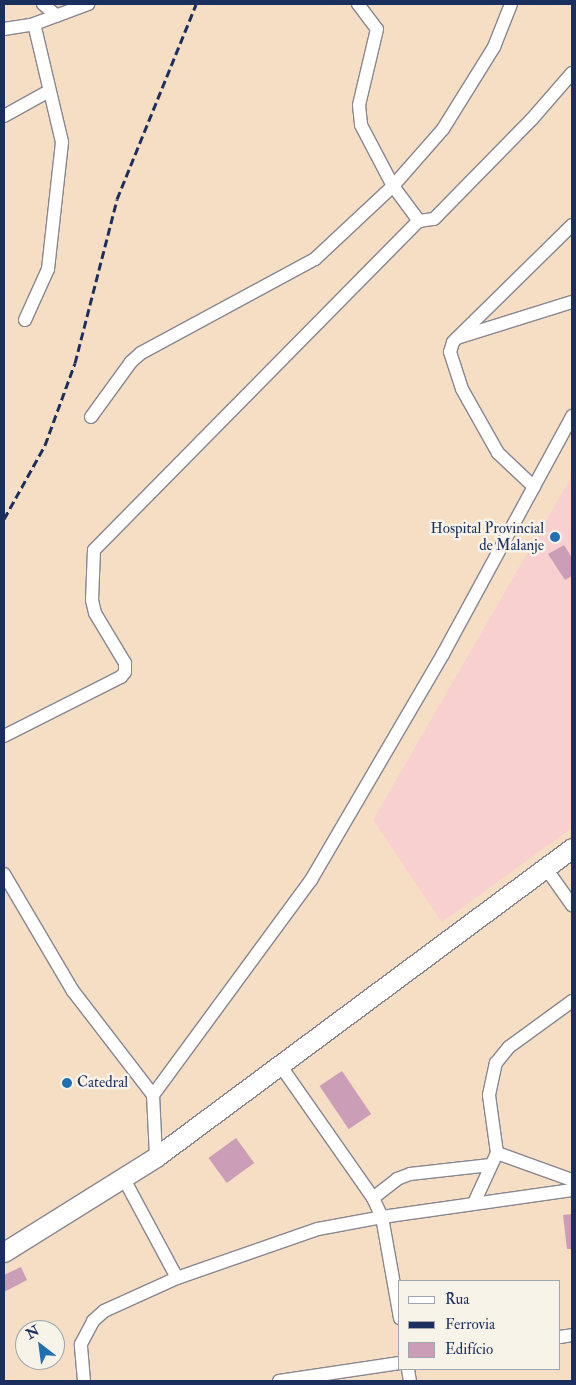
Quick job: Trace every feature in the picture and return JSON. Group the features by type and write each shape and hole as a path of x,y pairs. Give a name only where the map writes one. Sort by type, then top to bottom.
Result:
{"main road":[{"path":"4,1252 124,1179 156,1157 572,848"}],"street":[{"path":"43,4 57,16"},
{"path":"4,29 34,24 88,4"},
{"path":"358,4 377,28 359,105 361,125 393,186 419,221"},
{"path":"91,417 131,362 141,353 315,259 393,186 443,129 494,47 511,4"},
{"path":"25,320 48,269 62,142 34,24"},
{"path":"4,736 121,677 125,663 95,613 92,600 94,550 419,221 434,219 532,119 572,72"},
{"path":"4,116 49,90"},
{"path":"534,487 498,453 462,389 450,352 452,342 572,226"},
{"path":"459,337 572,302"},
{"path":"153,1095 311,880 443,654 572,416"},
{"path":"545,867 572,905"},
{"path":"4,874 73,990 153,1095 156,1157"},
{"path":"474,1203 497,1153 490,1095 496,1063 509,1047 572,1001"},
{"path":"280,1065 373,1198 382,1217 398,1307"},
{"path":"497,1153 572,1180"},
{"path":"373,1198 397,1179 410,1174 490,1165"},
{"path":"124,1179 177,1278"},
{"path":"84,1381 81,1344 93,1321 104,1311 177,1278 318,1229 382,1217 572,1190"},
{"path":"279,1381 398,1363"}],"shaded area":[{"path":"572,476 572,828 442,922 373,820"}],"building":[{"path":"564,545 572,558 572,576 565,580 548,554"},
{"path":"342,1071 371,1114 349,1129 320,1086"},
{"path":"236,1138 254,1163 227,1183 208,1158"},
{"path":"572,1214 572,1249 567,1249 563,1215"},
{"path":"21,1267 27,1280 4,1292 4,1275"}],"railway":[{"path":"4,519 45,445 75,363 117,199 196,4"}],"place":[{"name":"Hospital Provincial de Malanje","path":"555,537"},
{"name":"Catedral","path":"67,1083"}]}
